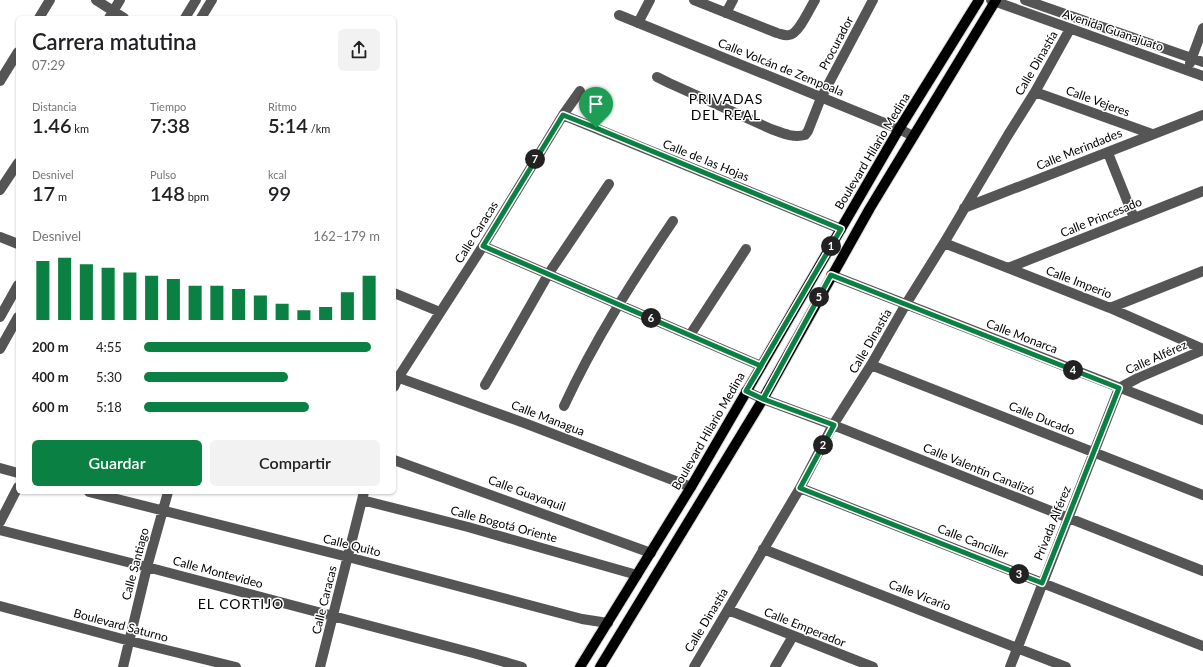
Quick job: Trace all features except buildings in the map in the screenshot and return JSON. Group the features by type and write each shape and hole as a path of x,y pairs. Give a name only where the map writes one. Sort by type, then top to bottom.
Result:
{"main road":[{"name":"Boulevard Hilario Medina","path":"580,667 691,487 900,129 979,0"},
{"path":"600,667 763,399 831,275 994,0"},
{"path":"952,43 965,50"}],"street":[{"path":"40,16 50,0"},
{"path":"96,0 111,15 120,0"},
{"path":"186,16 196,0"},
{"path":"202,16 212,0"},
{"path":"638,24 650,0"},
{"path":"694,0 777,33 789,36 798,30 815,0"},
{"path":"726,13 733,0"},
{"name":"Procurador","path":"657,76 669,83 771,129 796,136 805,135 821,98 873,0"},
{"name":"Avenida Guanajuato","path":"994,0 1203,76"},
{"name":"Avenida Guanajuato","path":"1025,0 1203,62"},
{"name":"Calle Volcán de Zempoala","path":"619,16 900,129 913,136"},
{"name":"Calle Dinastía","path":"694,667 800,488 834,425 1035,92 1070,28"},
{"path":"1188,70 1203,28"},
{"path":"0,81 16,55"},
{"name":"Calle Caracas","path":"396,378 483,246 563,115 580,90"},
{"name":"Calle Vejeres","path":"1035,92 1152,134"},
{"name":"Calle de las Hojas","path":"563,115 841,229"},
{"name":"Calle Merindades","path":"964,208 1203,115"},
{"path":"1108,152 1134,218"},
{"path":"0,190 16,166"},
{"path":"485,385 548,273 609,184"},
{"name":"Calle Princesado","path":"1008,268 1203,191"},
{"path":"564,406 586,362 619,304 673,221"},
{"path":"0,237 16,243"},
{"name":"Calle Imperio","path":"944,243 1110,308 1203,350"},
{"path":"483,246 761,366"},
{"path":"690,335 746,249"},
{"path":"1110,308 1203,271"},
{"name":"Calle Monarca","path":"831,275 1203,420"},
{"path":"0,317 16,289"},
{"path":"396,294 440,312"},
{"path":"0,349 16,324"},
{"name":"Calle Alférez","path":"1119,388 1138,378 1203,350"},
{"name":"Calle Ducado","path":"871,365 1203,495"},
{"name":"Calle Managua","path":"396,380 535,427 691,487"},
{"name":"Privada Alférez","path":"1010,667 1119,388"},
{"name":"Calle Valentín Canalizó","path":"746,391 763,399 834,425 1203,571"},
{"name":"Calle Guayaquil","path":"396,461 651,553"},
{"path":"0,468 16,472"},
{"name":"Calle Canciller","path":"800,488 1203,646"},
{"path":"0,522 16,491"},
{"name":"Calle Quito","path":"97,494 348,557 582,619 608,623"},
{"name":"Calle Santiago","path":"123,667 147,566 167,494"},
{"name":"Calle Caracas","path":"320,667 363,496"},
{"name":"Calle Bogotá Oriente","path":"363,496 637,575"},
{"name":"Calle Montevideo","path":"0,530 147,566 522,667"},
{"name":"Calle Vicario","path":"764,549 1066,667"},
{"name":"Boulevard Saturno","path":"0,606 130,641 236,667"},
{"name":"Calle Emperador","path":"728,610 858,664 873,667"},
{"path":"775,667 793,636"}],"district":[{"name":"PRIVADAS DEL REAL","path":"726,106"},
{"name":"EL CORTIJO","path":"241,603"}],"route":[{"path":"596,128 563,115 483,246 548,273 690,335 761,366 746,391 763,399 831,275 1119,388 1042,583 800,488 834,425 763,399 746,391 841,229 596,128"}]}
